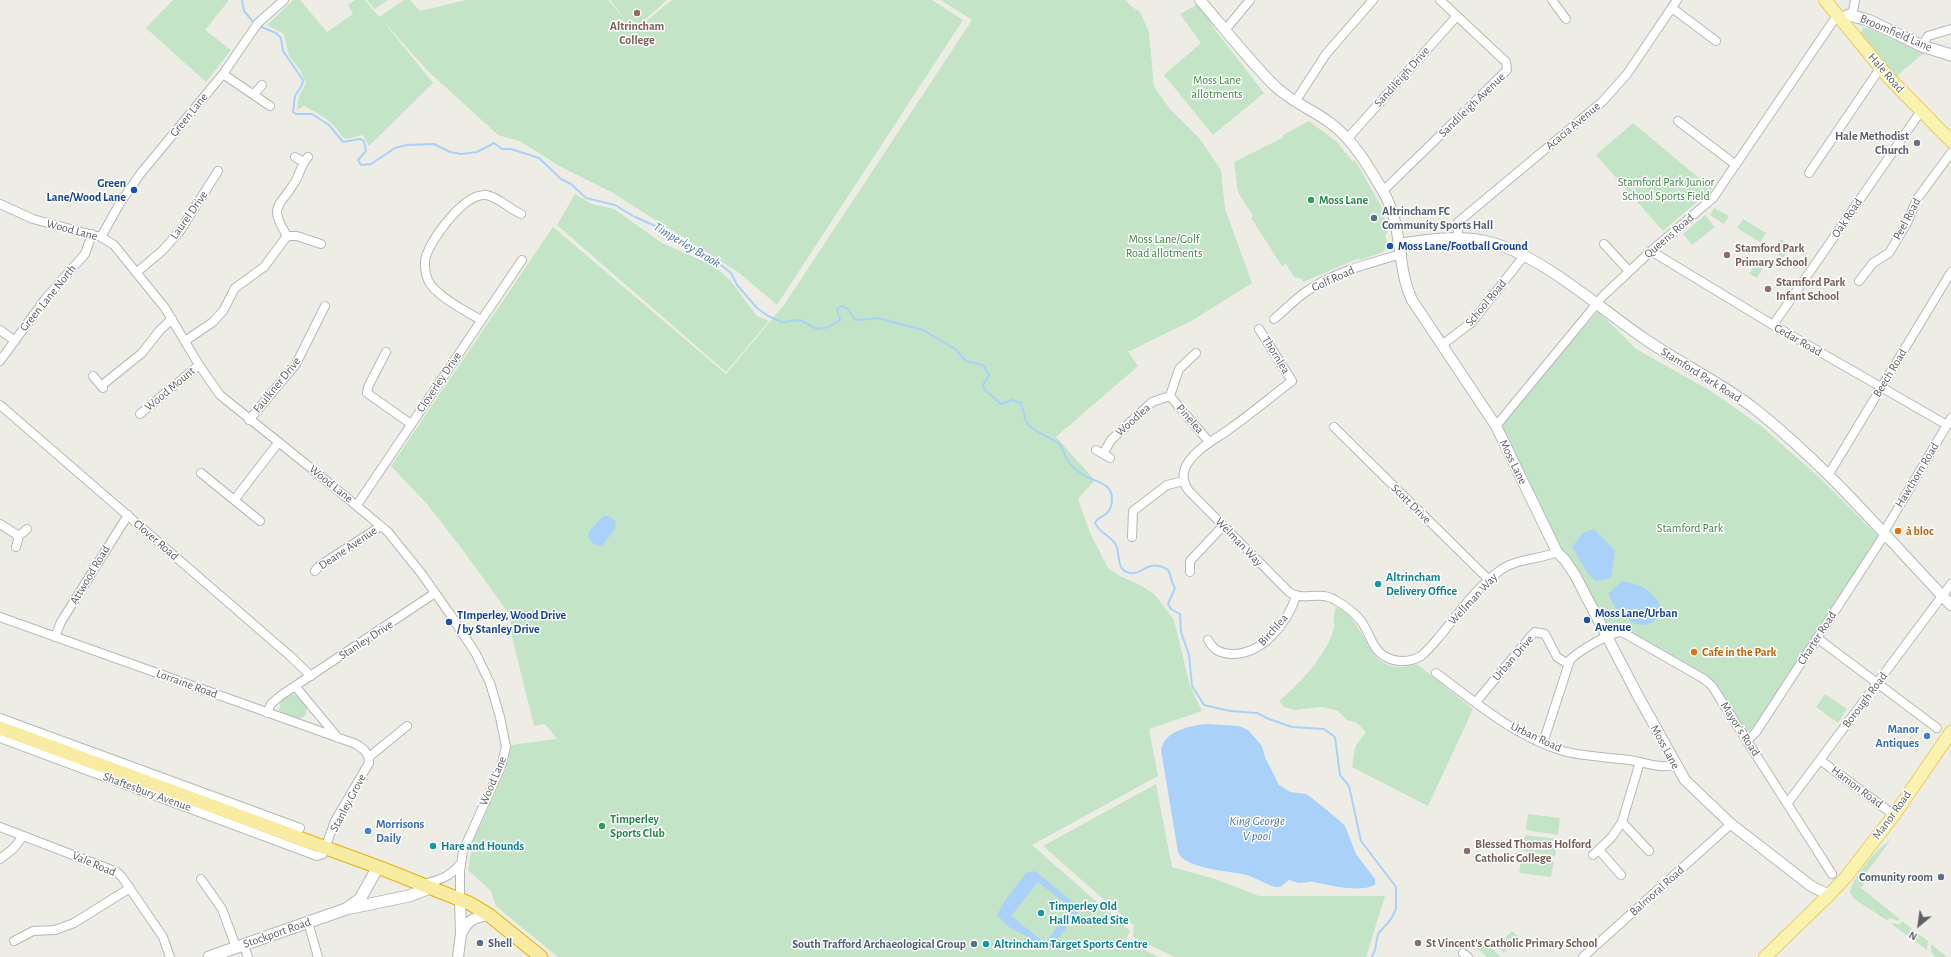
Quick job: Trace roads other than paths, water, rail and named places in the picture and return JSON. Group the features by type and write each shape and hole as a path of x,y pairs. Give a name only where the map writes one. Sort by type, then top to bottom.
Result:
{"highway":[{"name":"Shaftesbury Avenue","path":"0,728 277,825 295,835 326,848 378,867"},
{"path":"378,867 460,899 489,915 542,957"}],"main road":[{"name":"Hale Road","path":"1825,0 1844,16 1881,68 1951,141"},
{"name":"Broomfield Lane","path":"1844,16 1868,20 1922,46 1951,55"},
{"name":"Manor Road","path":"1765,957 1829,895 1894,815 1951,732"},
{"name":"Stockport Road","path":"346,909 360,899 378,867"},
{"name":"Stockport Road","path":"209,957 239,945 346,909 409,896 426,886"}],"street":[{"name":"Green Lane","path":"101,237 116,208 134,183 222,74 257,25 284,0"},
{"name":"Moss Lane","path":"1200,0 1268,79 1295,102 1328,121 1348,138 1360,153 1383,191 1394,216 1410,295 1418,310 1496,426 1556,552 1565,560 1575,575 1606,637 1675,764 1688,784 1731,824 1810,886 1829,895"},
{"path":"1226,30 1250,0"},
{"path":"1295,102 1326,54 1372,0"},
{"name":"Sandileigh Avenue","path":"1383,191 1507,70 1506,62 1440,0"},
{"path":"1552,0 1566,19"},
{"name":"Acacia Avenue","path":"1458,238 1458,222 1602,102 1627,74 1677,0"},
{"path":"1844,16 1855,0"},
{"path":"1672,8 1716,42"},
{"name":"Sandileigh Drive","path":"1348,138 1456,16"},
{"name":"Queens Road","path":"1496,426 1597,304 1629,271 1713,198 1844,16"},
{"path":"1922,46 1928,36 1951,29"},
{"path":"1809,173 1881,68"},
{"path":"222,74 270,106"},
{"path":"254,94 262,85"},
{"name":"Oak Road","path":"1773,325 1921,111"},
{"path":"1678,121 1736,165"},
{"name":"Peel Road","path":"1859,281 1873,263 1889,253 1906,223 1917,199 1951,153"},
{"path":"287,236 278,218 276,210 295,182 306,160 295,157"},
{"name":"Laurel Drive","path":"137,272 162,251 180,231 218,171"},
{"path":"481,320 455,304 431,286 426,276 426,256 443,229 466,202 480,195 486,195 497,199 504,208 521,214"},
{"name":"Wood Lane","path":"0,204 33,219 101,237 114,245 137,272 172,319 199,365 220,394 249,420 357,505 381,526 410,559 467,639 484,669 494,696 506,739 504,761 467,840 461,863 460,899"},
{"name":"Green Lane North","path":"0,361 46,298 85,254 92,234"},
{"path":"287,236 297,236 321,244"},
{"path":"185,341 213,322 223,311 235,288 264,267 287,236"},
{"name":"Stamford Park Road","path":"1400,244 1458,238 1474,239 1494,243 1524,256 1581,291 1643,338 1754,408 1829,474 1951,605"},
{"path":"1604,244 1629,271"},
{"name":"Cedar Road","path":"1651,251 1773,325 1882,387 1949,421"},
{"name":"Golf Road","path":"1274,319 1314,286 1346,272 1402,254"},
{"name":"School Road","path":"1442,345 1472,322 1524,256"},
{"name":"Cloverley Drive","path":"357,505 522,260"},
{"name":"Beech Road","path":"1829,474 1951,272"},
{"name":"Faulkner Drive","path":"249,420 296,364 325,306"},
{"path":"93,376 102,387 142,353 160,330 172,319"},
{"name":"Thornlea","path":"1209,442 1230,429 1292,381 1259,329"},
{"path":"0,330 15,341"},
{"path":"386,352 368,387 367,394 411,424"},
{"path":"1170,396 1179,369 1196,353"},
{"name":"Wood Mount","path":"140,414 199,365"},
{"name":"Pinelea","path":"1170,396 1209,442"},
{"name":"Woodlea","path":"1103,454 1111,440 1152,402 1170,396"},
{"name":"Clover Road","path":"2,411 128,515 290,655 311,676"},
{"name":"Hawthorn Road","path":"1884,533 1949,421"},
{"name":"Scott Drive","path":"1334,427 1488,580"},
{"path":"234,499 278,442"},
{"path":"1132,536 1132,511 1167,485 1184,480 1184,474 1188,464 1209,442"},
{"path":"202,473 260,521"},
{"name":"Welman Way","path":"1184,480 1189,491 1282,586 1296,596"},
{"name":"Attwood Road","path":"55,637 61,622 128,515"},
{"path":"0,524 19,536"},
{"name":"Deane Avenue","path":"315,571 319,566 381,526"},
{"path":"1190,572 1190,561 1223,526"},
{"path":"16,547 19,536 27,529"},
{"name":"Charter Road","path":"1747,741 1756,732 1884,533"},
{"name":"Wellman Way","path":"1296,596 1325,595 1347,608 1360,620 1375,647 1386,657 1401,661 1414,659 1421,656 1488,580 1501,570 1516,562 1543,557 1556,552"},
{"name":"Borough Road","path":"1787,804 1951,584"},
{"name":"Stanley Drive","path":"267,713 275,700 435,593"},
{"name":"Birchlea","path":"1208,640 1216,655 1236,654 1254,650 1264,643 1284,620 1290,612 1296,596"},
{"name":"Lorraine Road","path":"0,617 338,738 360,747 366,751 369,757"},
{"name":"Urban Drive","path":"1476,702 1535,632 1545,634 1557,657 1568,664"},
{"name":"Mayor's Road","path":"1568,664 1576,654 1606,637 1622,632 1707,681 1715,690 1832,874"},
{"path":"1817,638 1937,728"},
{"path":"1543,743 1568,664"},
{"name":"Urban Road","path":"1436,673 1507,724 1543,743 1579,754 1663,766 1675,764"},
{"path":"295,686 338,738"},
{"name":"Shaftesbury Avenue","path":"0,718 277,825"},
{"path":"369,757 408,726"},
{"name":"Shaftesbury Avenue","path":"0,738 295,835"},
{"name":"Stanley Grove","path":"326,848 334,825 368,766 369,757"},
{"name":"Hamon Road","path":"1820,760 1894,815"},
{"path":"1621,875 1596,853 1611,838 1622,822 1640,762"},
{"path":"1622,822 1649,851"},
{"name":"Balmoral Road","path":"1583,957 1731,824"},
{"name":"Vale Road","path":"0,827 117,872 130,888 163,937 170,957"},
{"path":"0,859 14,848 23,836"},
{"path":"426,886 445,878 454,872 461,863"},
{"path":"201,879 222,909 239,945 248,957"},
{"path":"14,940 33,931 52,930 74,923 130,888"},
{"path":"458,957 461,934 460,899"},
{"path":"461,934 468,922 477,917 489,915"},
{"path":"308,922 318,957"}],"water":[{"path":"603,516 608,516 616,521 615,529 602,546 594,544 588,538 589,532"},
{"path":"1594,529 1615,551 1611,578 1596,581 1587,572 1572,547 1583,533"},
{"path":"1622,581 1641,586 1656,598 1661,610 1655,620 1648,624 1640,625 1632,622 1617,609 1609,593"},
{"name":"King George V pool","path":"1206,724 1239,726 1248,730 1262,746 1265,757 1279,785 1290,792 1306,794 1345,826 1356,854 1375,879 1375,885 1353,888 1312,882 1300,883 1289,880 1280,887 1275,887 1247,875 1198,866 1182,858 1178,852 1161,750 1163,743 1167,738 1179,730"},
{"path":"1035,871 1079,907 1078,912 1051,948 1042,948 1026,936 1009,927 997,915 1004,902 1026,873","holes":["1038,882 1071,908 1045,943 1011,916"]}],"waterway":[{"name":"Timperley Brook","path":"242,0 244,11 255,24"},
{"name":"Timperley Brook","path":"259,26 276,33 281,38 283,51 303,80 302,85 295,96 293,112 296,114 312,114 329,125 343,142 360,139 364,141 366,151 358,160 361,165 371,164 395,148 407,145 434,144 450,152 461,154 477,152 494,143 502,149 511,149 539,158 561,179 571,184 586,198 615,205 635,217 669,232 691,247 712,258 731,273 737,285 757,308 768,316 782,322 800,320 817,329 829,327 840,320 837,309 842,306 847,308 856,320 878,318 923,330 955,349 966,361 983,365 989,375 983,385 984,389 1001,404 1012,400 1021,403 1029,426 1058,443 1068,461 1078,471 1109,489 1112,500 1111,506 1107,513 1095,523 1099,529 1116,545 1119,562 1122,569 1130,573 1138,572 1150,566 1159,566 1168,570 1175,588 1168,604 1171,609 1180,614 1181,632 1189,655 1192,686 1204,705 1230,711 1257,713 1292,727 1324,729 1335,737 1340,775 1349,786 1361,841 1396,887 1396,909 1391,919 1378,934 1372,957"}],"place":[{"name":"Altrincham College","path":"637,13"},
{"name":"Hale Methodist Church","path":"1917,143"},
{"name":"Green Lane/Wood Lane","path":"134,190"},
{"name":"Moss Lane","path":"1311,200"},
{"name":"Altrincham FC Community Sports Hall","path":"1374,218"},
{"name":"Moss Lane/Football Ground","path":"1390,246"},
{"name":"Stamford Park Primary School","path":"1727,255"},
{"name":"Stamford Park Infant School","path":"1768,289"},
{"name":"à bloc","path":"1898,531"},
{"name":"Altrincham Delivery Office","path":"1378,584"},
{"name":"Moss Lane/Urban Avenue","path":"1587,620"},
{"name":"TImperley, Wood Drive / by Stanley Drive","path":"449,622"},
{"name":"Cafe in the Park","path":"1694,652"},
{"name":"Manor Antiques","path":"1927,736"},
{"name":"Timperley Sports Club","path":"602,826"},
{"name":"Morrisons Daily","path":"368,831"},
{"name":"Hare and Hounds","path":"433,846"},
{"name":"Blessed Thomas Holford Catholic College","path":"1467,851"},
{"name":"Comunity room","path":"1941,877"},
{"name":"Timperley Old Hall Moated Site","path":"1041,913"},
{"name":"Shell","path":"480,943"},
{"name":"St Vincent's Catholic Primary School","path":"1418,943"},
{"name":"South Trafford Archaeological Group","path":"974,944"},
{"name":"Altrincham Target Sports Centre","path":"986,944"}],"park label":[{"name":"Moss Lane allotments","path":"1217,87"},
{"name":"Stamford Park Junior School Sports Field","path":"1666,189"},
{"name":"Moss Lane/Golf Road allotments","path":"1164,246"},
{"name":"Stamford Park","path":"1690,528"}]}
